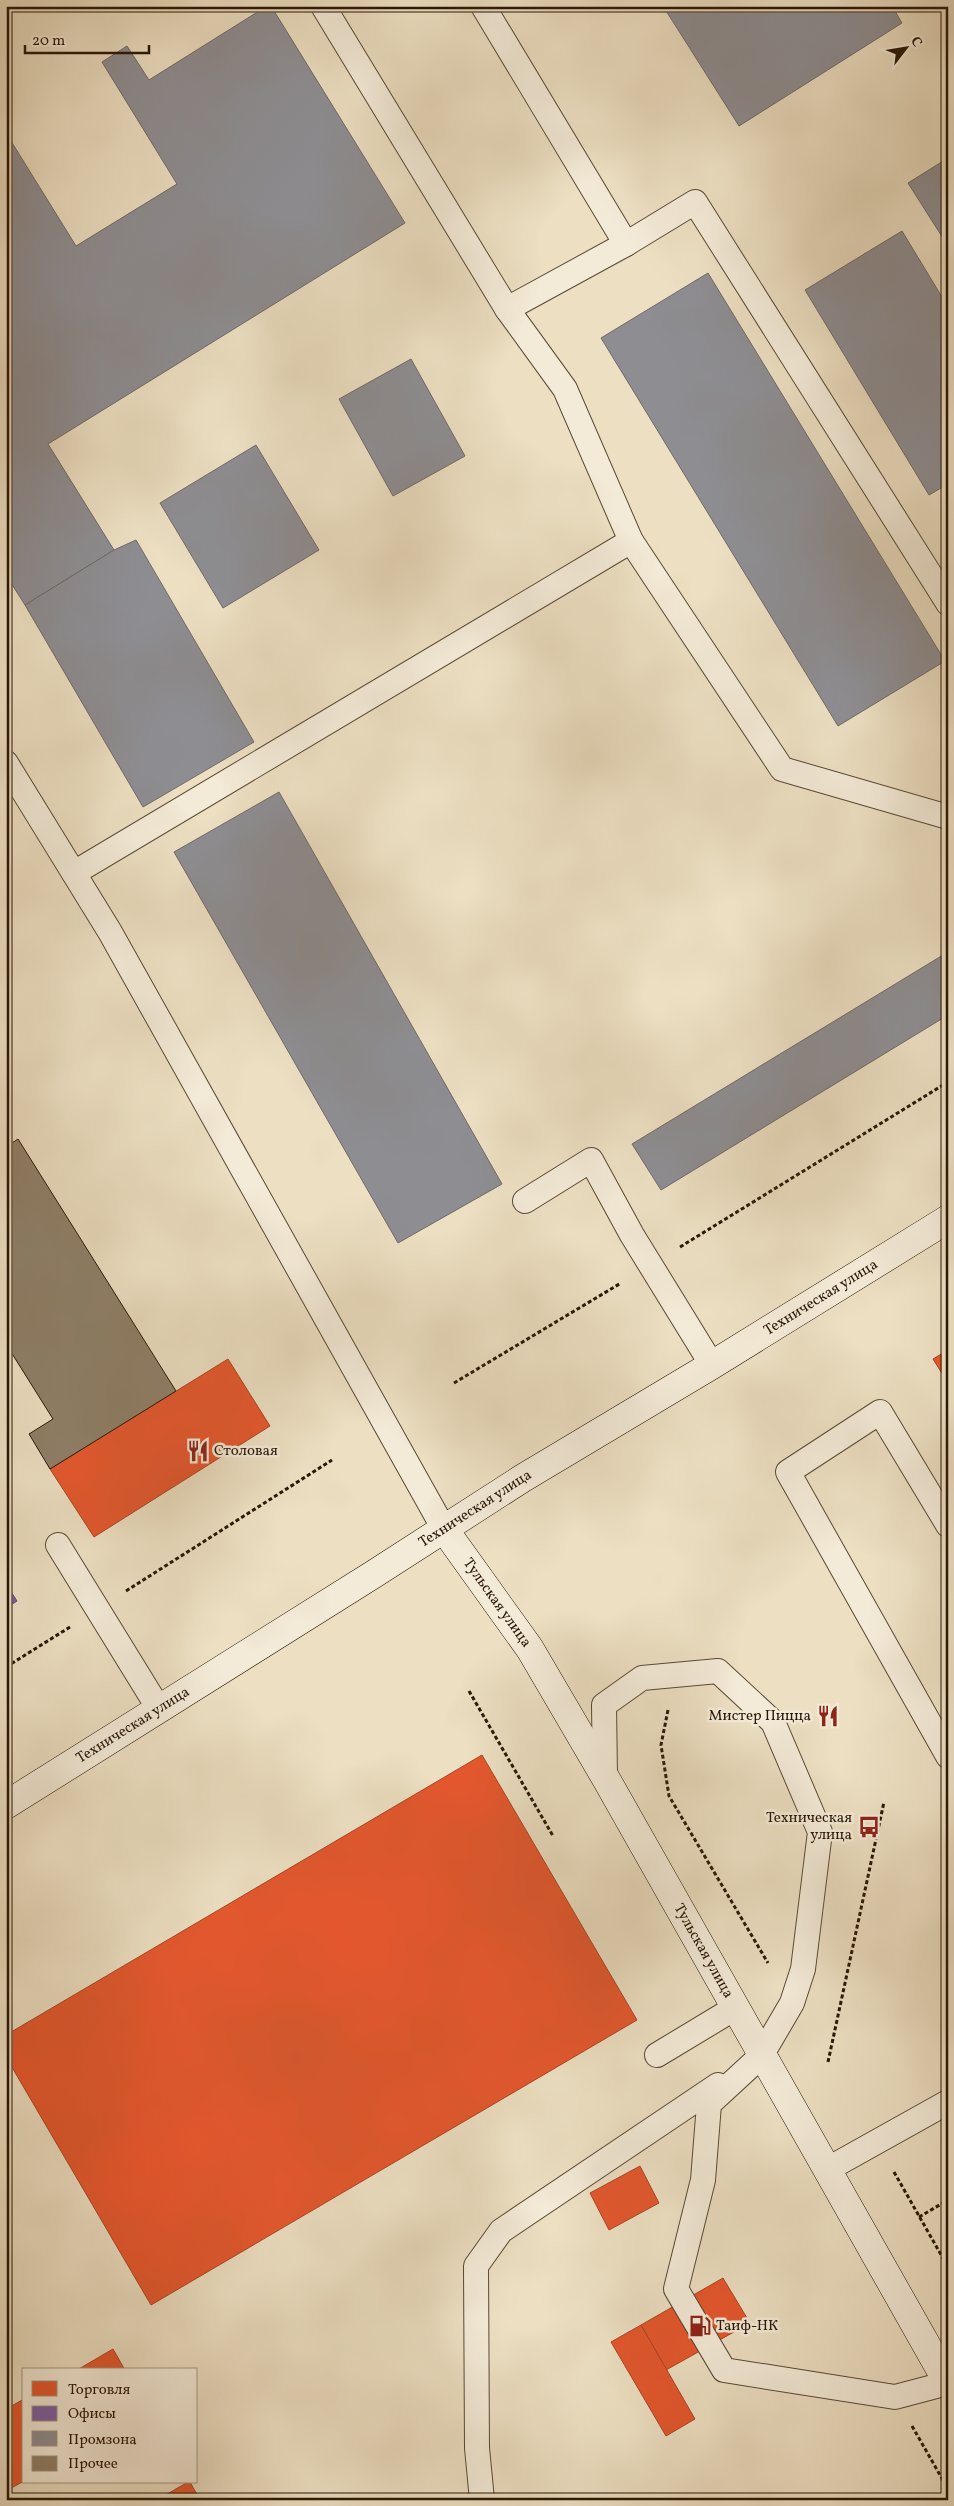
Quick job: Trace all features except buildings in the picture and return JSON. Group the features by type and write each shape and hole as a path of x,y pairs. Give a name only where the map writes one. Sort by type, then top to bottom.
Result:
{"main road":[{"name":"Техническая улица","path":"6,1805 523,1478 712,1365 948,1219"},
{"name":"Тульская улица","path":"444,1529 530,1649 605,1777 761,2056 828,2169 948,2383"}],"lane":[{"path":"323,6 507,310 565,389 631,541 782,769 948,817"},
{"path":"483,6 626,244"},
{"path":"507,310 626,244 695,202 948,603"},
{"path":"74,873 631,541"},
{"path":"6,763 115,940 444,1529"},
{"path":"525,1201 591,1160 650,1265 712,1365"},
{"path":"948,1526 880,1412 788,1472 948,1756"},
{"path":"58,1545 159,1709"},
{"path":"605,1777 604,1705 642,1678 718,1671 774,1722 820,1832 803,1969 792,2003 761,2056 709,2104 703,2180 676,2288 724,2370 895,2397 948,2383"},
{"path":"657,2055 735,2008"},
{"path":"482,2500 477,2448 476,2266 501,2231 761,2056"},
{"path":"828,2169 948,2102"}],"path":[{"path":"454,1383 948,1082"},
{"path":"6,1667 332,1460"},
{"path":"469,1691 553,1836"},
{"path":"669,1704 661,1745 669,1796 772,1970"},
{"path":"828,2062 884,1802"},
{"path":"891,2167 948,2267"},
{"path":"919,2217 948,2200"},
{"path":"895,2397 948,2489"}],"place":[{"name":"Столовая","path":"198,1451"},
{"name":"Мистер Пицца","path":"828,1716"},
{"name":"Техническая улица","path":"869,1827"},
{"name":"Таиф-НК","path":"700,2326"}]}
